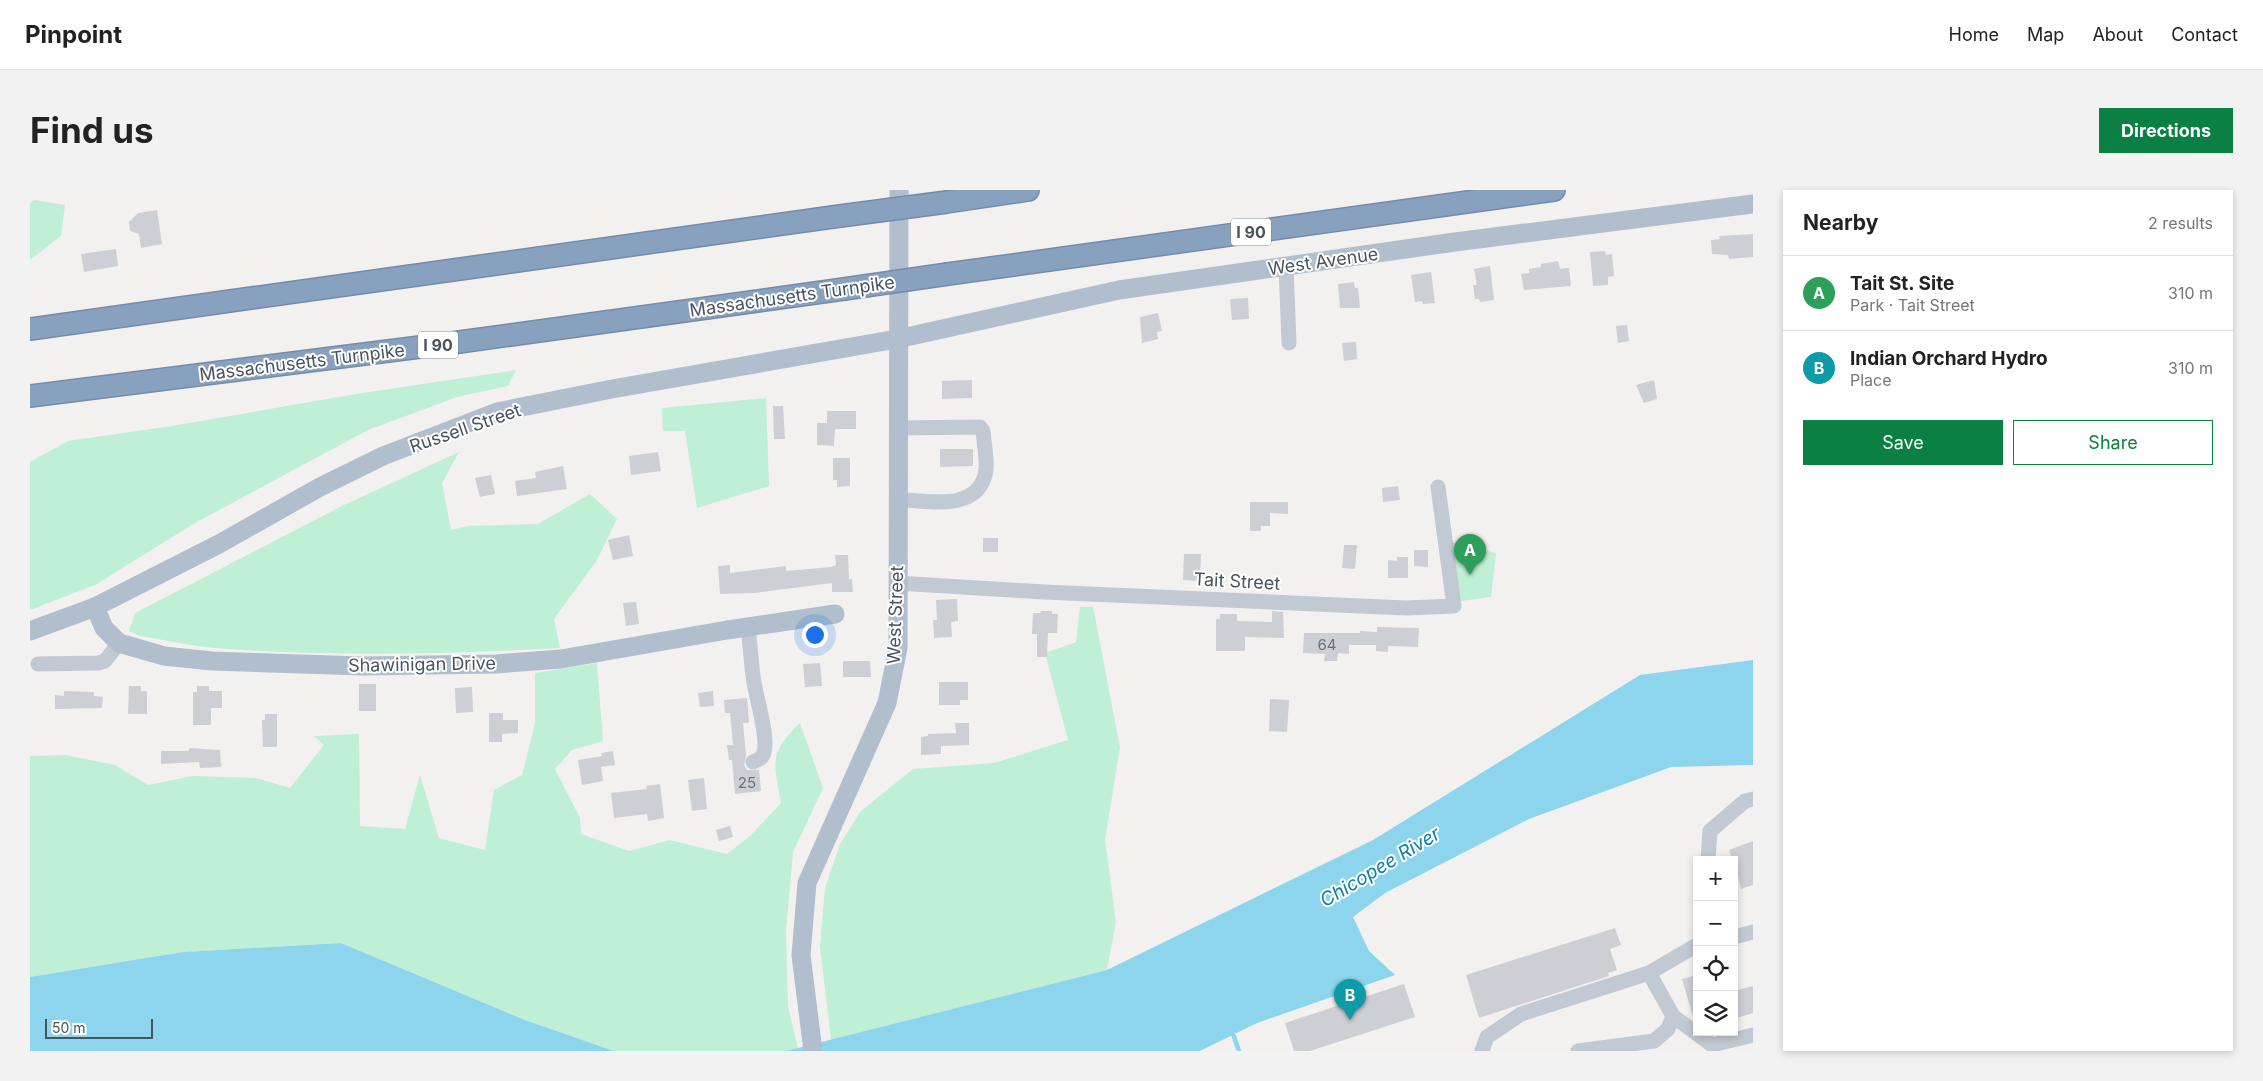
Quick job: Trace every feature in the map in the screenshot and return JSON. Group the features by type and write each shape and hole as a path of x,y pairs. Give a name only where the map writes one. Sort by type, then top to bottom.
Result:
{"highway":[{"path":"30,329 1028,190"},
{"name":"Massachusetts Turnpike","path":"30,396 452,344 1554,190"}],"main road":[{"name":"West Street","path":"812,1042 801,955 807,883 887,703 898,648 897,339 900,267 899,190"},
{"name":"West Avenue","path":"897,339 1119,290 1455,242 1753,204"},
{"name":"Russell Street","path":"95,607 219,544 320,487 383,456 498,412 612,389 897,339"},
{"path":"30,631 95,607"},
{"name":"Shawinigan Drive","path":"95,607 104,628 119,642 164,656 212,661 363,666 496,664 561,659 835,614"}],"street":[{"path":"1286,267 1289,344"},
{"path":"897,428 980,427 983,431 986,468 984,478 977,489 966,499 940,502 897,499"},
{"name":"Tait Street","path":"897,583 1044,592 1406,608 1454,606 1438,487"},
{"path":"748,627 752,656 752,674 765,752 762,758 754,762"},
{"path":"38,664 105,661 119,642"},
{"path":"1708,856 1710,831 1745,801 1753,799"},
{"path":"1738,936 1753,932"},
{"path":"1482,1051 1487,1037 1521,1014 1649,973 1695,946"},
{"path":"1649,973 1673,1016 1712,1046 1753,1035"},
{"path":"1578,1051 1654,1041 1668,1028 1673,1016"}],"green space":[{"path":"34,200 65,205 61,236 30,260 30,203"},
{"path":"516,370 508,386 457,397 368,430 195,523 95,585 30,610 30,462 68,441"},
{"path":"766,398 769,486 697,508 685,431 663,431 662,408"},
{"path":"459,452 442,483 451,530 468,526 538,524 590,494 617,519 597,560 554,619 560,648 431,653 301,653 206,647 140,636 129,631 135,613 344,505"},
{"path":"1447,541 1496,553 1491,597 1446,603"},
{"path":"1080,607 1093,607 1120,747 1105,840 1116,922 1107,970 831,1040 820,946 825,888 840,844 861,811 913,769 994,763 1068,740 1045,653 1076,642"},
{"path":"597,663 603,741 572,750 555,769 580,818 581,834 629,851 670,840 727,854 750,836 781,803 775,768 776,759 783,743 800,723 823,788 793,852 786,932 788,1006 798,1048 786,1051 614,1051 525,1020 341,943 183,952 30,977 30,756 65,755 115,765 148,785 193,776 256,778 290,788 324,745 314,736 359,734 360,826 405,829 420,775 439,838 485,850 494,790 522,775 535,723 535,673"}],"water":[{"name":"Chicopee River","path":"1753,660 1753,765 1671,767 1529,819 1385,893 1353,917 1369,951 1395,975 1257,1023 1200,1051 786,1051 1107,970 1373,840 1640,675"},
{"path":"341,943 525,1020 614,1051 30,1051 30,977 183,952"}],"building":[{"path":"157,210 162,244 141,248 139,234 130,231 129,222 138,213"},
{"path":"1753,234 1753,257 1729,259 1728,255 1712,254 1711,240 1720,239 1719,236"},
{"path":"116,249 118,266 84,272 81,254"},
{"path":"1605,251 1606,255 1612,254 1614,276 1608,277 1608,285 1593,286 1590,252"},
{"path":"1558,261 1560,269 1569,268 1571,286 1524,290 1521,274 1529,273 1529,269 1541,267 1541,264"},
{"path":"1490,266 1494,300 1480,302 1479,299 1475,299 1473,285 1477,285 1474,269"},
{"path":"1431,272 1435,303 1423,304 1422,301 1415,302 1411,275"},
{"path":"1354,282 1355,288 1358,288 1360,308 1340,308 1338,284"},
{"path":"1248,298 1249,319 1232,320 1230,299"},
{"path":"1158,313 1162,331 1157,332 1158,339 1142,343 1140,317"},
{"path":"1627,325 1629,341 1618,343 1616,326"},
{"path":"1356,342 1357,359 1344,361 1342,343"},
{"path":"972,380 972,398 942,399 942,381"},
{"path":"1654,380 1657,399 1644,403 1636,385"},
{"path":"773,406 783,406 785,439 774,439"},
{"path":"827,411 856,411 856,429 835,429 834,446 817,445 817,423 827,423"},
{"path":"940,449 973,449 973,466 940,467"},
{"path":"658,452 661,471 631,475 629,456"},
{"path":"833,458 850,458 850,486 837,487 837,480 833,480"},
{"path":"563,466 567,489 517,496 515,481 536,478 535,472"},
{"path":"491,475 495,494 480,497 475,478"},
{"path":"1398,486 1400,500 1383,502 1382,488"},
{"path":"1250,502 1288,502 1288,514 1270,513 1270,526 1261,526 1261,531 1250,531"},
{"path":"629,535 633,556 613,560 608,540"},
{"path":"983,538 998,538 998,552 983,552"},
{"path":"1344,545 1357,545 1355,569 1342,568"},
{"path":"1414,550 1428,550 1428,567 1414,566"},
{"path":"1184,554 1201,554 1200,581 1183,580"},
{"path":"835,555 848,555 849,579 852,579 853,592 832,592 832,583 754,593 720,594 718,566 730,565 730,573 786,566 786,571 831,567 836,565"},
{"path":"1397,557 1408,557 1408,578 1388,578 1388,560 1397,561"},
{"path":"957,599 958,621 951,622 952,637 934,638 933,620 937,620 936,600"},
{"path":"636,602 639,624 626,626 623,603"},
{"path":"1041,611 1052,611 1052,614 1058,614 1057,633 1048,633 1047,657 1037,657 1037,634 1032,634 1033,613 1040,613"},
{"path":"1272,611 1283,612 1284,638 1245,637 1245,651 1216,651 1216,619 1220,619 1220,614 1237,614 1237,621 1272,622"},
{"path":"1377,627 1419,628 1418,647 1388,646 1388,652 1376,651 1376,645 1349,645 1349,654 1338,653 1337,661 1324,661 1325,654 1303,653 1304,633 1377,632"},
{"path":"843,661 870,661 871,677 843,677"},
{"path":"820,663 822,686 805,687 803,664"},
{"path":"939,682 968,682 968,700 960,700 960,705 939,705"},
{"path":"359,684 376,684 376,711 359,711"},
{"path":"129,686 141,686 141,691 147,691 147,714 128,714"},
{"path":"197,686 209,686 209,691 222,691 222,708 211,708 211,725 193,725 193,692 197,692"},
{"path":"472,687 473,712 456,713 455,688"},
{"path":"64,691 94,692 94,696 103,697 102,708 55,709 55,695 64,696"},
{"path":"713,691 714,706 700,707 698,693"},
{"path":"747,698 749,723 743,723 746,756 744,765 747,770 759,770 761,791 735,794 732,760 729,760 727,745 733,745 730,713 725,713 724,700"},
{"path":"1270,699 1289,700 1287,732 1269,731"},
{"path":"489,713 503,713 503,720 518,720 518,733 502,734 502,742 489,742"},
{"path":"265,714 277,714 277,747 263,747 262,720 265,720"},
{"path":"955,723 969,723 969,745 941,746 941,754 921,755 921,737 928,736 928,734 956,733"},
{"path":"189,748 220,750 221,767 200,768 199,762 161,764 161,751 189,751"},
{"path":"613,751 615,765 601,767 603,781 582,785 578,760 602,756 601,753"},
{"path":"704,778 707,809 692,811 688,780"},
{"path":"660,784 664,818 648,821 647,814 614,818 611,793 647,789 646,786"},
{"path":"730,826 733,837 719,841 716,830"},
{"path":"1753,841 1753,885 1741,889 1738,877 1738,856 1731,856 1729,850"},
{"path":"1615,928 1621,945 1610,949 1617,970 1608,973 1609,976 1479,1018 1466,975"},
{"path":"1693,976 1693,1017 1682,979"},
{"path":"1404,984 1415,1017 1310,1051 1294,1051 1285,1023"},
{"path":"1753,986 1753,1013 1738,1018 1738,991"}],"waterway":[{"path":"1232,1031 1239,1051"}],"place":[{"name":"Tait St. Site","path":"1470,575"},
{"name":"Indian Orchard Hydro","path":"1350,1020"}]}
